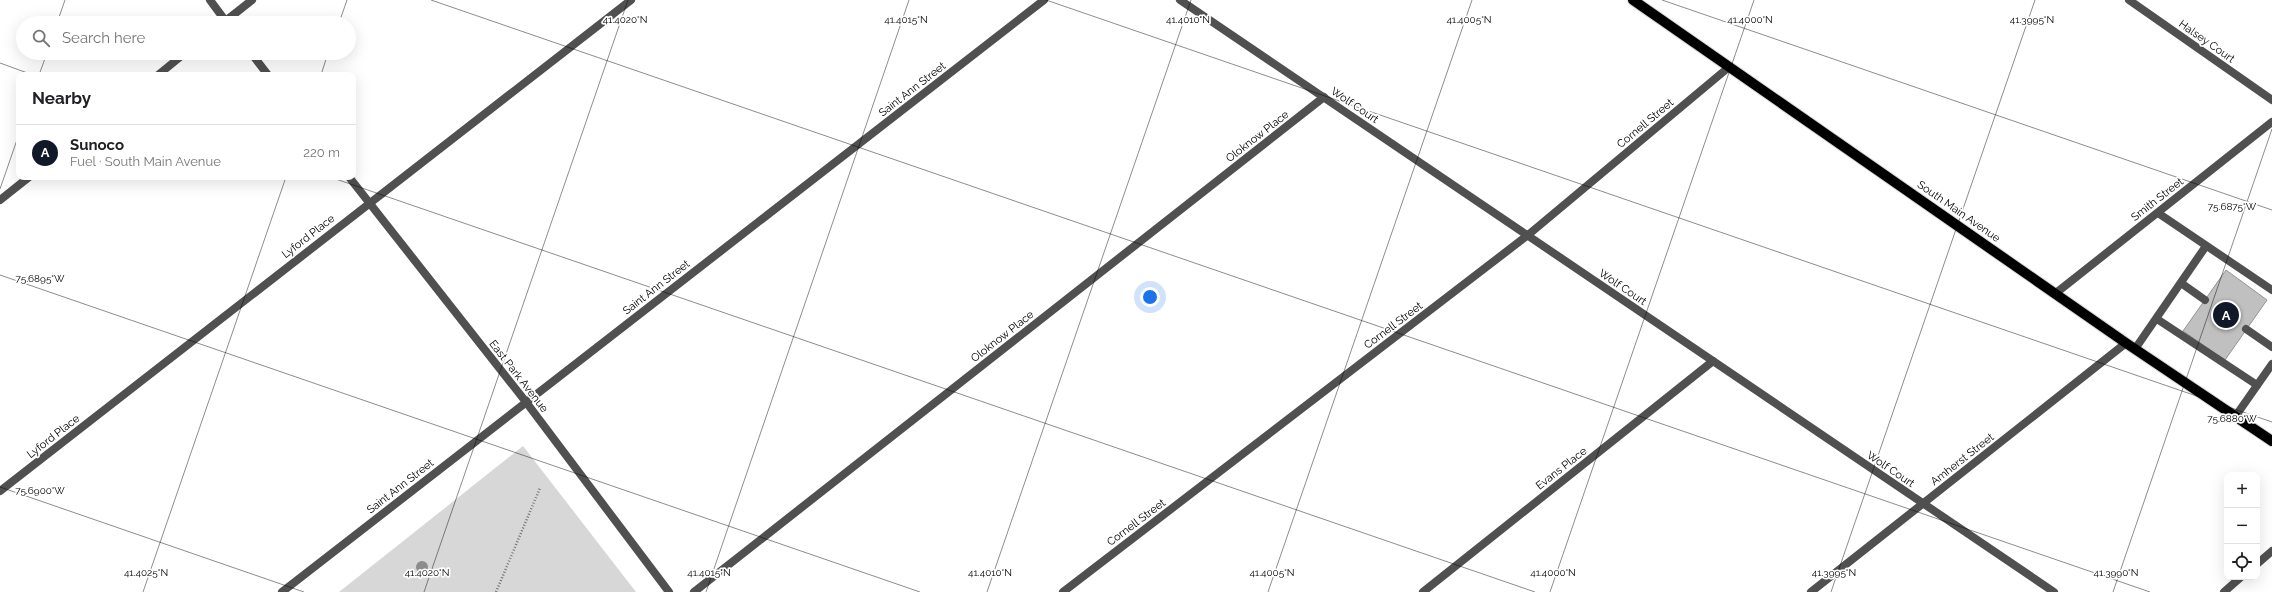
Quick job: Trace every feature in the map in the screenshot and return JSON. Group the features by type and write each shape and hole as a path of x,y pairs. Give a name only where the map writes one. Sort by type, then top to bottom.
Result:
{"main road":[{"name":"South Main Avenue","path":"1633,0 2126,343 2272,441"}],"street":[{"path":"210,0 221,16"},
{"path":"232,16 252,0"},
{"name":"Lyford Place","path":"0,491 631,0"},
{"name":"Saint Ann Street","path":"282,592 1044,0"},
{"name":"Wolf Court","path":"1180,0 2054,592"},
{"name":"Halsey Court","path":"2129,0 2272,100"},
{"path":"162,72 176,60"},
{"path":"256,60 266,72"},
{"name":"Cornell Street","path":"1063,592 1528,235 1729,67"},
{"name":"Oloknow Place","path":"694,592 1324,97"},
{"name":"Smith Street","path":"2056,293 2272,122"},
{"path":"0,200 26,180"},
{"name":"East Park Avenue","path":"351,180 526,402 669,592"},
{"path":"2158,213 2272,290"},
{"path":"2135,349 2206,246"},
{"path":"2181,283 2205,300"},
{"path":"2157,319 2257,386"},
{"path":"2246,329 2272,347"},
{"name":"Amherst Street","path":"1811,592 2126,343"},
{"name":"Evans Place","path":"1422,592 1713,361"},
{"path":"2236,417 2272,364"},
{"path":"2260,561 2272,551"},
{"path":"2224,592 2238,580"}],"path":[{"path":"496,592 540,488"}],"shaded area":[{"path":"523,446 636,592 339,592"}],"building":[{"path":"2226,270 2267,300 2225,360 2183,331"}],"place":[{"name":"Sunoco","path":"2226,315"}]}
